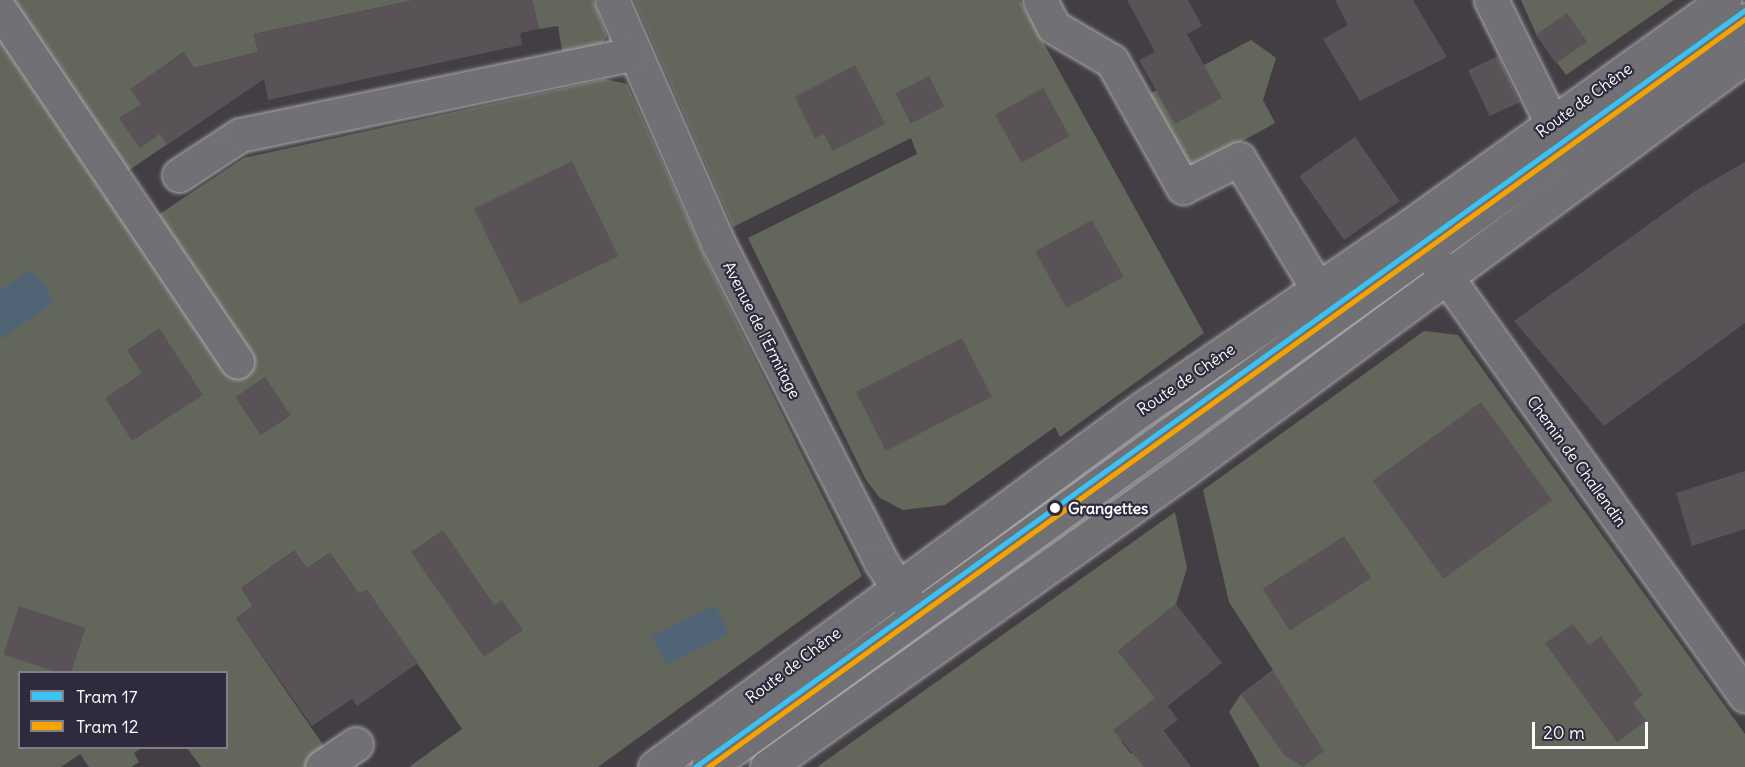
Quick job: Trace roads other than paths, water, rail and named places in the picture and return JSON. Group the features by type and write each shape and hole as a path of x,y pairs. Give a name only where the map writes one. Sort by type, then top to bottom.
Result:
{"main road":[{"name":"Avenue de l'Ermitage","path":"612,0 632,54 718,243 897,586 939,646"},
{"path":"1040,0 1054,27 1112,61 1183,187 1239,159 1289,244 1353,343"},
{"path":"1491,0 1565,150 1745,20"},
{"name":"Route de Chêne","path":"655,767 718,755 897,586 1326,303 1427,250 1565,150 1724,0"},
{"path":"0,10 237,362"},
{"path":"179,175 240,135 632,54"},
{"name":"Route de Chêne","path":"767,767 939,646 1353,343 1427,250 1565,150 1745,57"},
{"name":"Chemin de Challendin","path":"1427,250 1745,695"},
{"path":"718,755 918,616 1326,303"},
{"path":"322,767 356,744"}],"water":[{"path":"30,270 47,287 53,303 0,340 0,290"},
{"path":"715,605 729,634 666,664 652,636"}],"tram line":[{"name":"17","path":"695,767 1745,10"},
{"name":"12","path":"708,767 1745,19"}],"place":[{"name":"Grangettes","path":"1055,508"}]}
